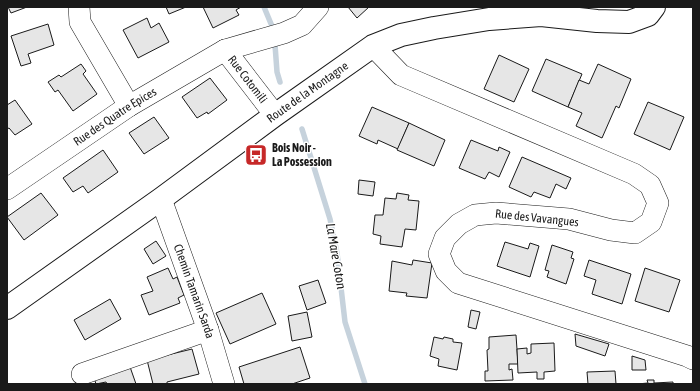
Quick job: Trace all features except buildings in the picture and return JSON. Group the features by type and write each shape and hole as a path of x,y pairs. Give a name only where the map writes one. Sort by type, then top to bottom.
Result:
{"main road":[{"name":"Route de la Montagne","path":"7,308 373,46 401,35 489,19 541,15 597,21 629,22 648,15 654,7"}],"street":[{"path":"79,7 80,22 129,106"},
{"name":"Rue Cotomili","path":"275,115 225,50 284,33 302,25 318,7"},
{"name":"Rue des Vavangues","path":"373,46 401,75 634,174 650,185 658,203 651,222 635,233 611,230 569,219 496,212 475,215 459,224 445,238 439,254 446,271 458,283 680,353 693,359"},
{"name":"Rue des Quatre Epices","path":"7,189 129,106 225,50"},
{"name":"Chemin Tamarin Sarda","path":"161,198 208,330 224,384"},
{"path":"82,374 208,330"}],"waterway":[{"name":"La Mare Coton","path":"264,7 274,31 277,72 280,82"},
{"name":"La Mare Coton","path":"302,129 330,219 337,253 345,322 365,384"}],"place":[{"name":"Bois Noir - La Possession","path":"256,155"}]}
